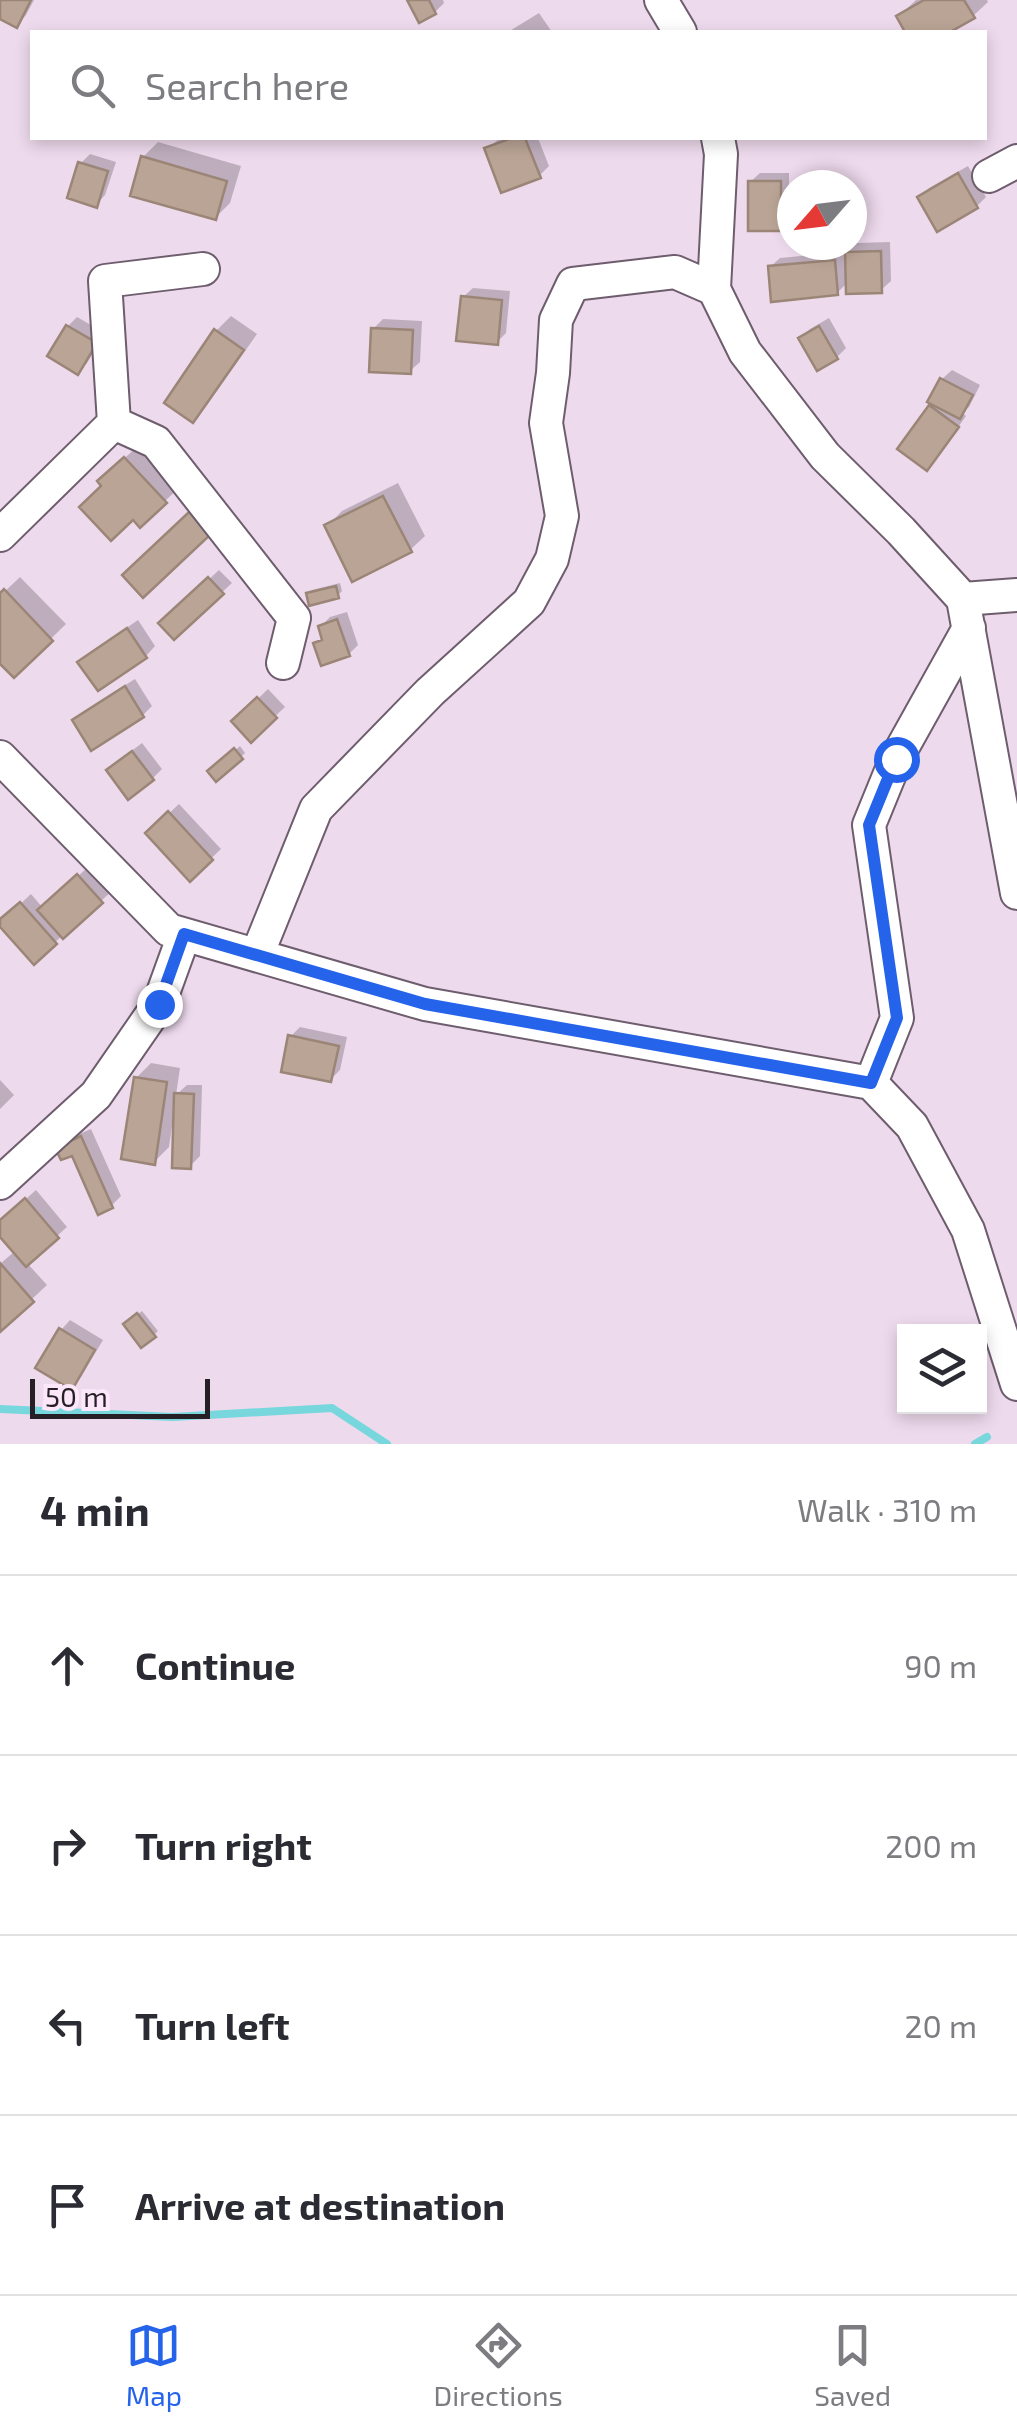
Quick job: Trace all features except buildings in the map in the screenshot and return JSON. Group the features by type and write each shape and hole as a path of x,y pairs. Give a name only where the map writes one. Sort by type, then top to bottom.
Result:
{"street":[{"path":"661,0 679,30"},
{"path":"718,140 721,154 714,289 745,352 825,456 900,530 966,613 1017,894"},
{"path":"0,534 114,422 105,281 203,269"},
{"path":"256,956 316,809 430,692 529,602 552,559 562,516 546,423 554,374 556,320 573,284 675,272 714,289"},
{"path":"114,422 156,442 294,618 283,664"},
{"path":"871,1083 897,1018 869,825 966,613 1017,594"},
{"path":"5,770 169,930 425,1004 871,1083 912,1126 968,1230 1017,1384"},
{"path":"0,1183 96,1094 159,1004 184,934"}],"waterway":[{"path":"0,1409 173,1417 332,1408 387,1444"},
{"path":"975,1444 987,1437"}],"route":[{"path":"159,1004 184,934 425,1004 871,1083 897,1018 869,825 896,759"}]}
